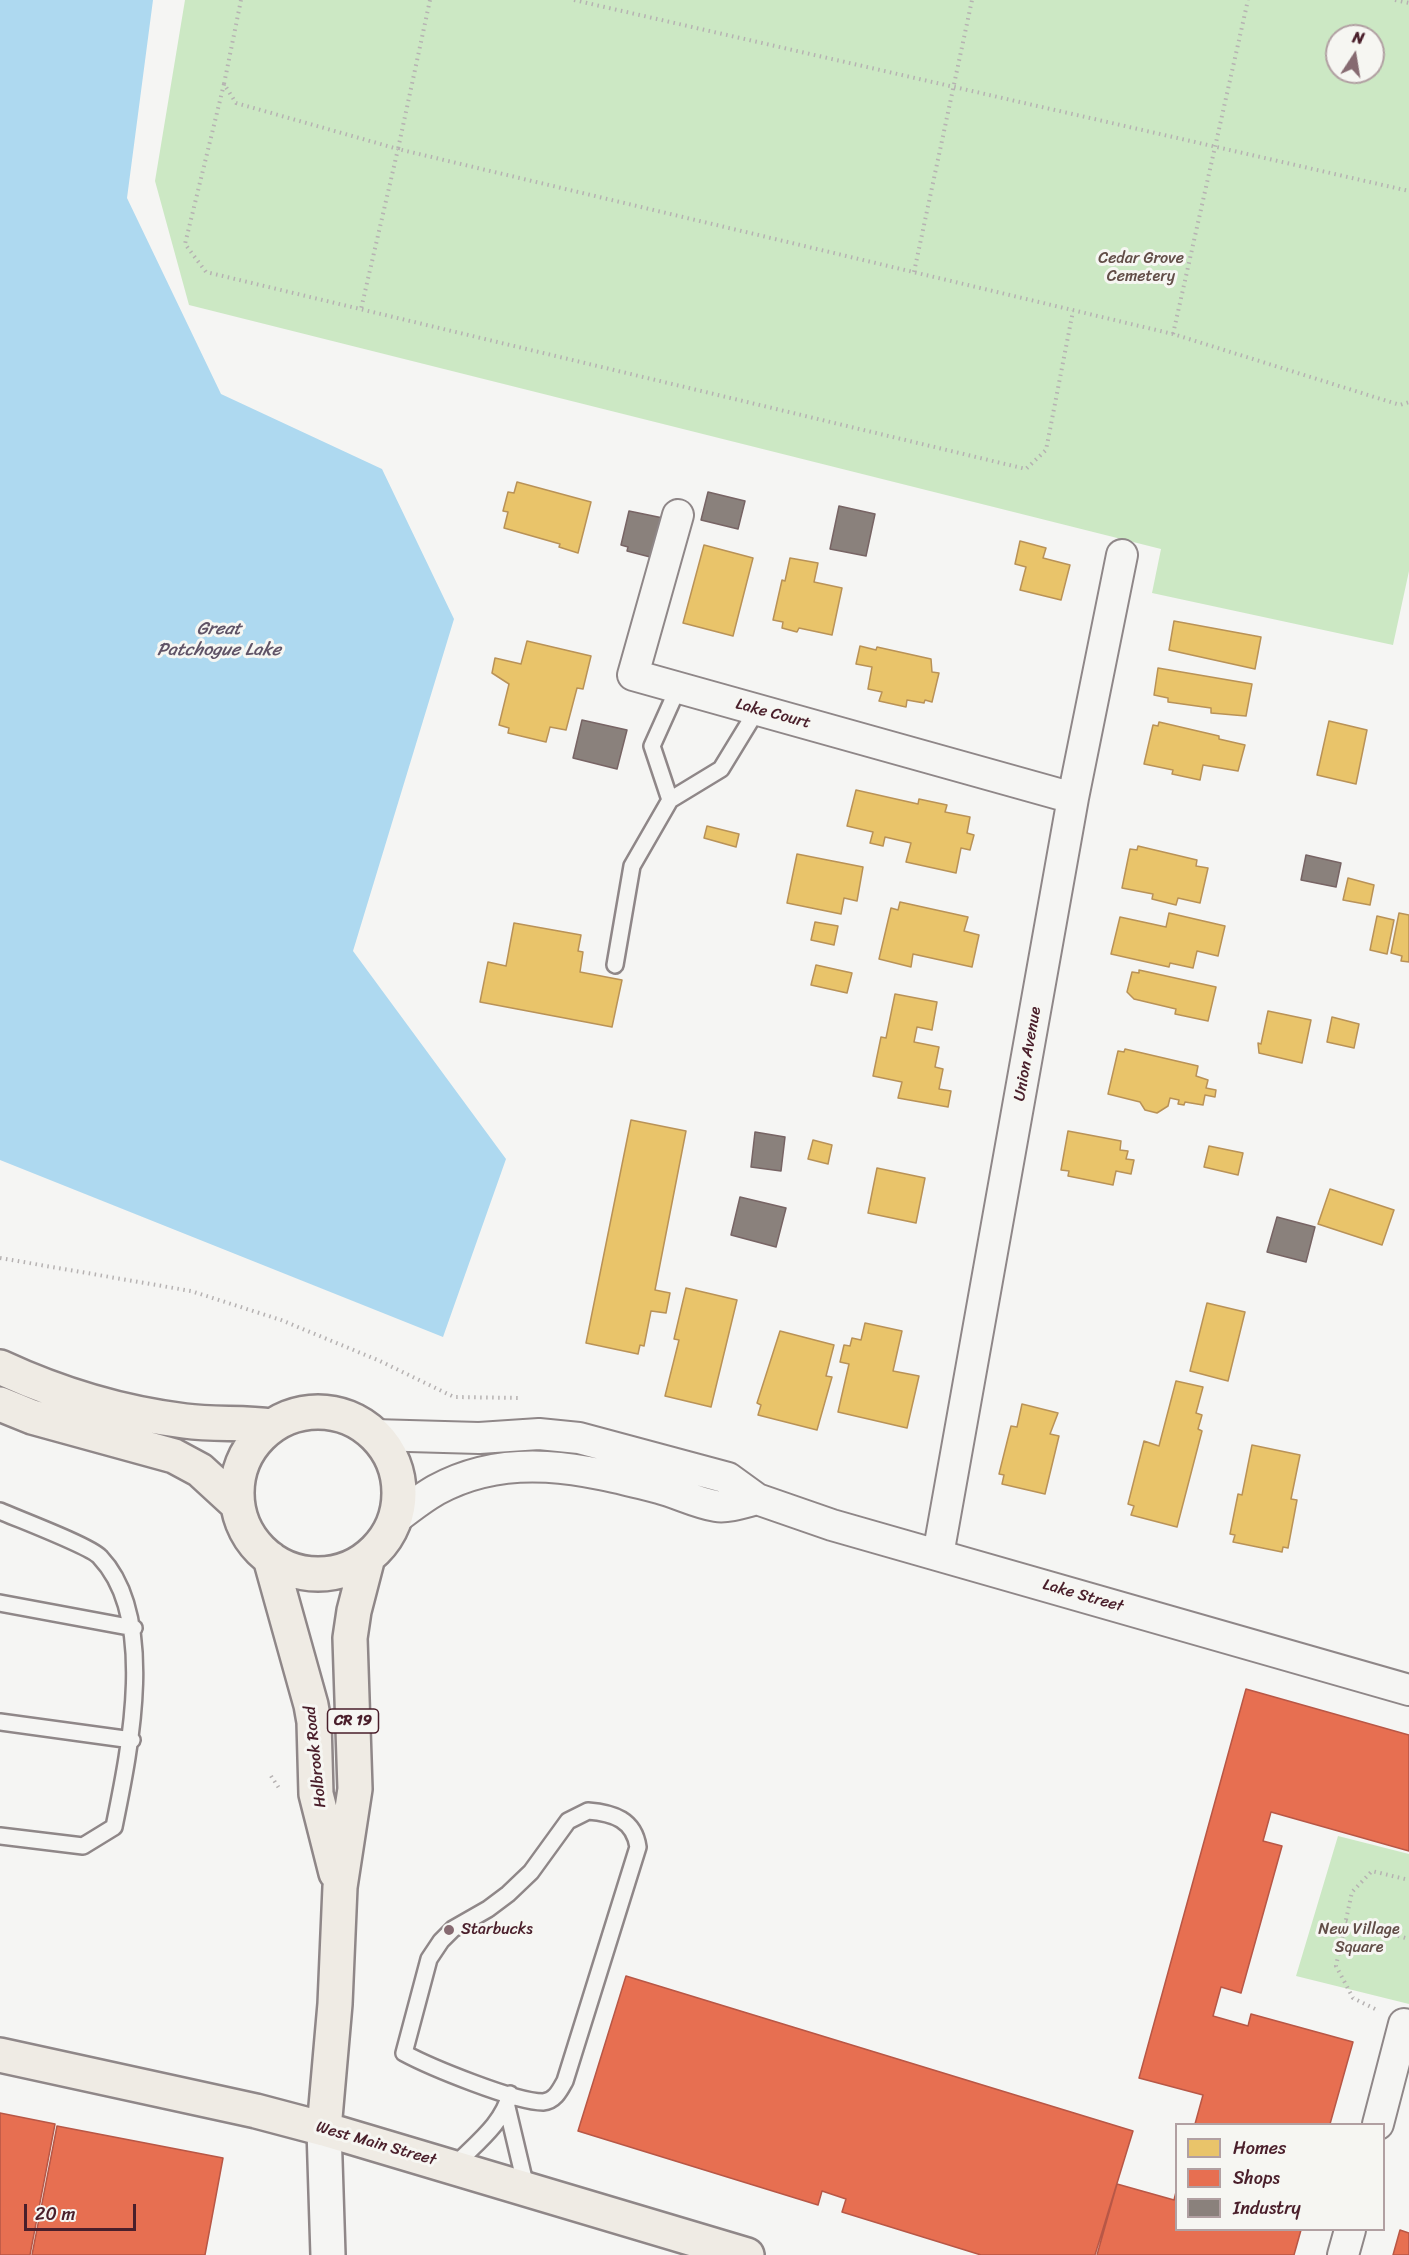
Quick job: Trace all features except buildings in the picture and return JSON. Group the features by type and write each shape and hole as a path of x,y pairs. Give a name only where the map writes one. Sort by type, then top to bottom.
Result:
{"main road":[{"path":"0,1366 39,1385 98,1404 184,1421 245,1422 272,1426"},
{"name":"Holbrook Road","path":"0,1404 32,1417 174,1456 200,1470 237,1504"},
{"name":"Holbrook Road","path":"313,1412 335,1414 356,1421 374,1435 388,1452 397,1474 399,1497 395,1519 384,1540 368,1557 350,1568 330,1573 309,1574 288,1568 270,1558 254,1544 243,1525 237,1504 240,1469 248,1452 272,1426 292,1416 313,1412"},
{"name":"Holbrook Road","path":"324,2129 335,2004 340,1887 355,1789 350,1638 354,1611 368,1557"},
{"name":"Holbrook Road","path":"270,1558 311,1705 314,1722 316,1794 340,1887"},
{"name":"West Main Street","path":"0,2055 256,2111 324,2129 526,2187 747,2255"},
{"name":"CR 19","path":"324,2129 328,2255"}],"street":[{"name":"Lake Court","path":"678,514 633,675 1073,798"},
{"name":"Union Avenue","path":"938,1555 1073,798 1122,555"},
{"path":"374,1435 479,1438 539,1434 579,1438 728,1478 757,1499"},
{"path":"395,1519 436,1490 464,1477 490,1468 528,1465 574,1468 662,1489 718,1506 757,1499"},
{"name":"Lake Street","path":"757,1499 832,1525 1409,1690"},
{"path":"1378,2123 1407,2024"},
{"path":"1343,2255 1349,2231"}],"lane":[{"path":"670,800 652,746 678,688"},
{"path":"615,965 632,867 670,800 721,769 757,710"},
{"path":"0,1511 99,1555 120,1584 134,1628 132,1740 114,1827 83,1846 0,1836"},
{"path":"0,1603 134,1628"},
{"path":"0,1722 132,1740"},
{"path":"588,1811 609,1812 628,1823 636,1834 638,1847 565,2081 555,2097 544,2102 509,2101 429,2067 404,2053 429,1959 441,1941 453,1929 488,1909 531,1872 568,1821 588,1811"},
{"path":"454,2166 497,2121 509,2101"},
{"path":"509,2101 526,2187"}],"path":[{"path":"241,0 224,84 185,244 206,272 1026,469 1046,450 1073,311"},
{"path":"361,309 430,0"},
{"path":"574,0 1409,191"},
{"path":"914,272 972,0"},
{"path":"1173,334 1248,0"},
{"path":"1395,0 1409,3"},
{"path":"224,84 236,103 398,149 1173,334 1400,405 1409,402"},
{"path":"0,1258 191,1291 281,1320 380,1360 454,1397 531,1398"},
{"path":"1407,2024 1353,1998 1336,1966 1352,1892 1372,1871 1409,1880"},
{"path":"1346,1921 1409,1940"}],"green space":[{"name":"Cedar Grove Cemetery","path":"185,0 1409,0 1409,571 1393,645 1152,593 1161,549 189,305 155,181"},
{"name":"New Village Square","path":"1338,1836 1409,1854 1409,2004 1296,1976"}],"water":[{"name":"Great Patchogue Lake","path":"0,0 153,0 127,198 221,394 382,469 454,619 353,951 506,1159 443,1337 0,1160"}],"place":[{"name":"Starbucks","path":"449,1930"}]}
